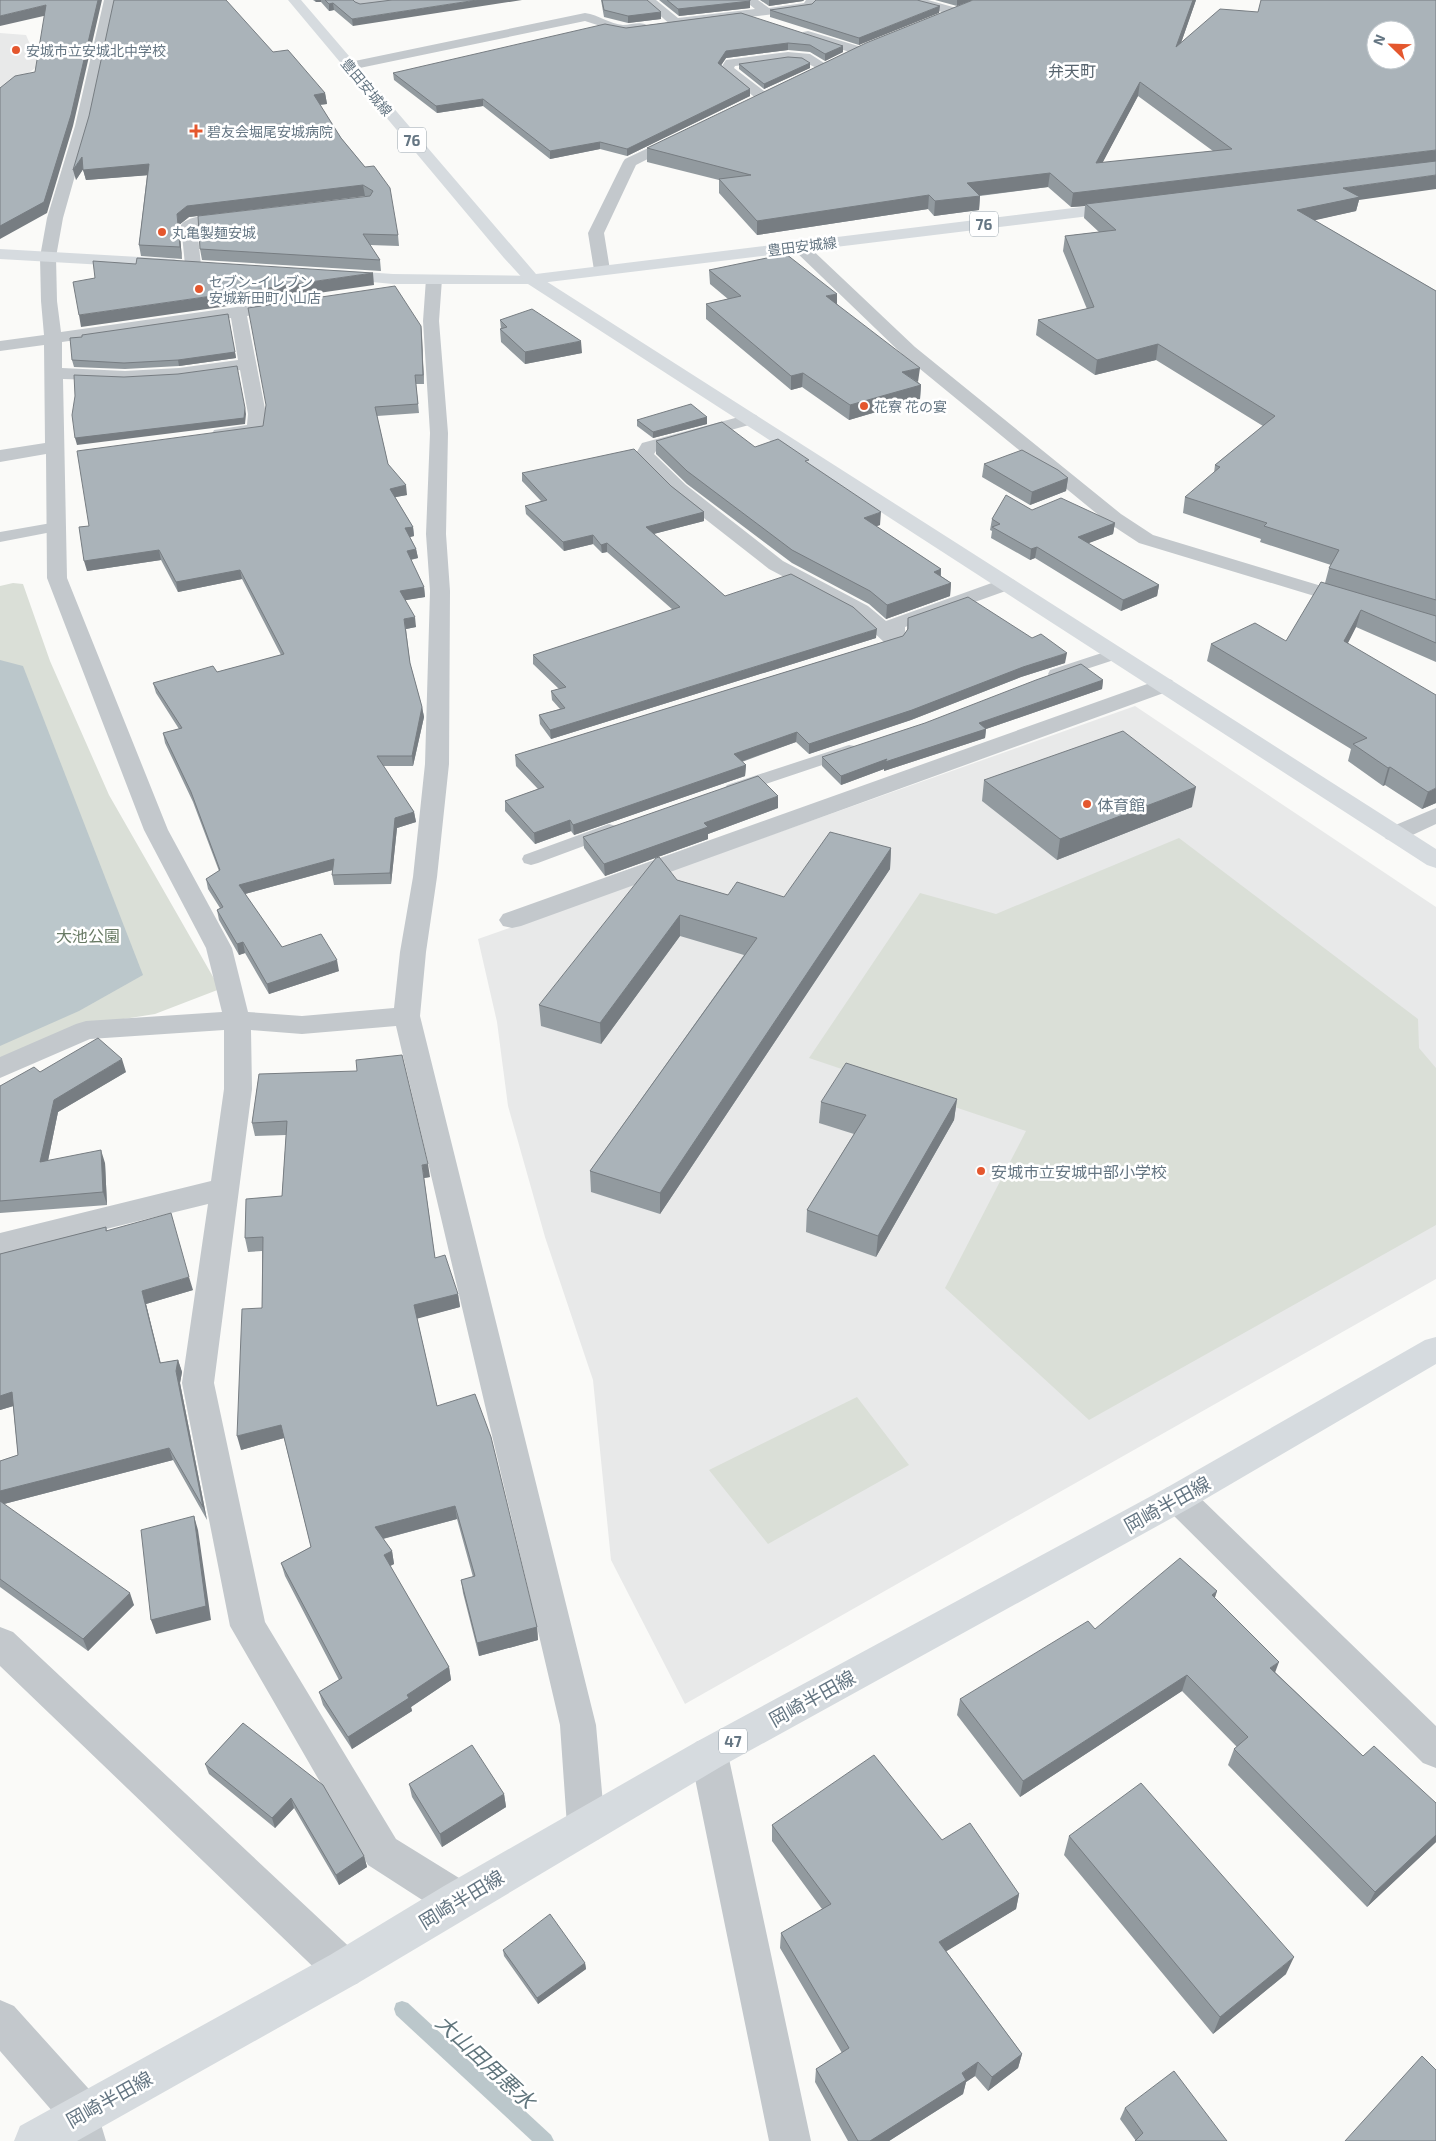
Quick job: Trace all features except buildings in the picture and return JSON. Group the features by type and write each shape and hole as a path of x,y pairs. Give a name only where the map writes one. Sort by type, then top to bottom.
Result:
{"main road":[{"name":"豊田安城線","path":"294,0 532,279 1133,206"},
{"path":"0,254 212,266"},
{"path":"317,274 393,279 532,279 1436,860"},
{"name":"岡崎半田線","path":"34,2141 86,2127 458,1900 710,1754 1178,1498 1436,1349"}],"street":[{"path":"110,0 82,126 55,218 48,257 54,373 63,451 57,527 57,578 156,830 219,948 237,1020 238,1089 198,1383 248,1626 382,1852 458,1900"},
{"path":"356,0 361,6 401,0"},
{"path":"648,0 675,22"},
{"path":"750,0 768,17"},
{"path":"350,66 585,17 597,18 611,26 629,29 742,14 768,17 808,6 813,0"},
{"path":"914,0 956,12"},
{"path":"939,19 973,6"},
{"path":"796,31 864,49 807,76"},
{"path":"745,106 767,95 727,69 731,63 788,56 806,57 834,64"},
{"path":"602,270 596,233 630,162 693,130"},
{"path":"193,265 189,225 194,222 251,216"},
{"path":"800,246 909,351 1114,518 1146,539 1370,607"},
{"path":"364,293 394,289 393,279"},
{"path":"434,279 431,321 438,433 436,534 440,591 437,764 425,877 413,952 407,1016 578,1725 586,1826"},
{"path":"0,346 306,302"},
{"path":"208,436 256,430 257,414 238,312"},
{"path":"54,373 125,376 248,364"},
{"path":"750,419 649,447 644,455 679,489 776,565 861,610 884,642 895,624 1007,584"},
{"path":"0,456 63,451"},
{"path":"512,920 1164,685"},
{"path":"1395,834 1436,815"},
{"path":"0,1068 86,1030 237,1020 302,1025 407,1016"},
{"path":"0,1244 224,1189"},
{"path":"1178,1498 1436,1751"},
{"path":"0,1643 344,1970"},
{"path":"710,1754 790,2141"},
{"path":"0,2020 86,2127"}],"lane":[{"path":"0,537 57,527"},
{"path":"1037,680 1114,654"},
{"path":"717,794 862,745"},
{"path":"531,859 628,824"}],"shaded area":[{"name":"安城市立安城北中学校","path":"0,33 26,35 39,65 0,95"},
{"path":"0,660 23,666 143,975 79,1011 0,1046"},
{"name":"安城市立安城中部小学校","path":"1135,706 1436,907 1436,1279 685,1704 611,1560 593,1380 545,1237 508,1106 497,1022 478,939"}],"green space":[{"name":"大池公園","path":"13,583 23,584 50,661 109,795 220,989 155,1014 86,1025 0,1065 0,586"},
{"path":"1179,838 1418,1019 1419,1048 1436,1068 1436,1225 1089,1420 945,1288 1026,1131 809,1058 920,893 996,914"},
{"path":"857,1397 909,1465 768,1544 709,1470"}],"waterway":[{"name":"大山田用悪水","path":"402,2009 545,2141"}],"place":[{"name":"安城市立安城北中学校","path":"16,50"},
{"name":"碧友会堀尾安城病院","path":"196,131"},
{"name":"丸亀製麺安城","path":"162,232"},
{"name":"セブン-イレブン 安城新田町小山店","path":"199,289"},
{"name":"花寮 花の宴","path":"864,406"},
{"name":"体育館","path":"1087,804"},
{"name":"安城市立安城中部小学校","path":"981,1171"}],"district":[{"name":"弁天町","path":"1072,70"}]}
